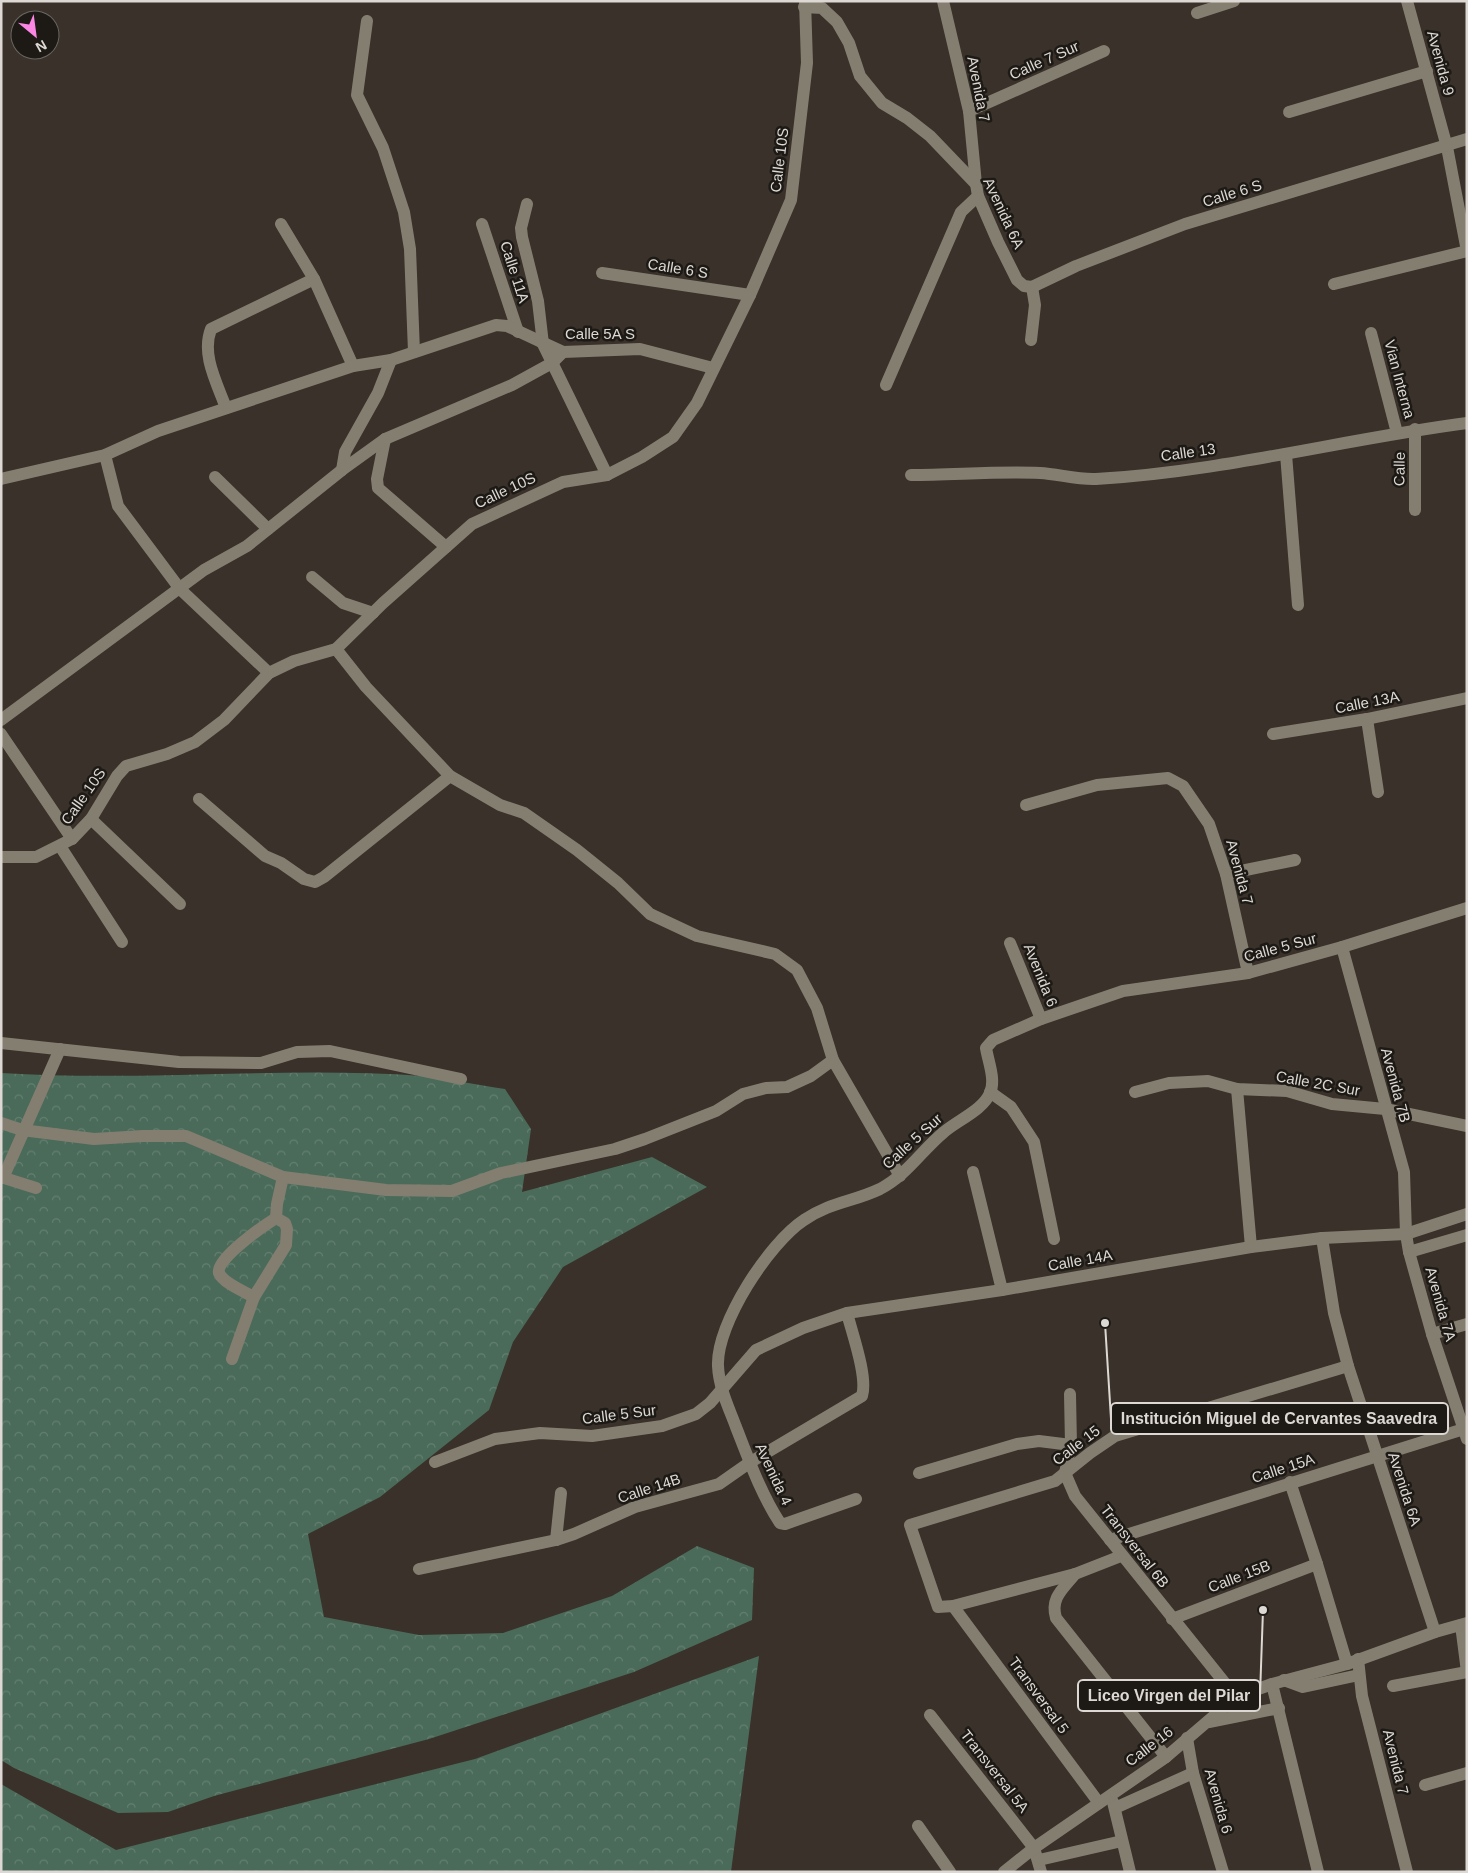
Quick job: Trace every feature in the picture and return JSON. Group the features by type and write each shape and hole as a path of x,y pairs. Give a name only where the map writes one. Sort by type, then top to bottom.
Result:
{"street":[{"name":"Avenida 7","path":"943,1 969,111 977,190"},
{"path":"1197,13 1234,1"},
{"name":"Avenida 9","path":"1407,1 1447,146 1467,251"},
{"name":"Avenida 6A","path":"804,4 822,8 837,22 849,43 860,76 882,103 907,118 930,136 977,190 1018,280 1024,286 1032,287"},
{"name":"Calle 10S","path":"1,858 36,857 72,840 91,819 117,776 126,766 167,754 195,742 224,720 269,673 294,661 336,649 472,524 517,501 563,482 607,475 642,457 673,437 697,403 750,295 791,200 807,62 804,4"},
{"path":"367,21 357,95 383,148 404,212 410,250 414,352"},
{"name":"Calle 7 Sur","path":"969,111 1104,51"},
{"path":"1289,112 1427,70"},
{"name":"Calle 6 S","path":"1032,287 1076,266 1185,224 1467,140"},
{"path":"886,385 961,212 977,190"},
{"path":"527,204 521,228 522,237 538,301 543,344 607,475"},
{"path":"282,224 314,279 353,366"},
{"name":"Calle 11A","path":"482,224 518,332"},
{"path":"1334,284 1467,251"},
{"name":"Calle 6 S","path":"602,272 750,295"},
{"path":"226,408 208,357 206,340 211,328 314,279"},
{"path":"1031,340 1036,305 1032,287"},
{"name":"Calle 5A S","path":"1,479 105,455 158,431 226,408 353,366 391,360 496,325 507,326 563,352 640,348 713,368"},
{"name":"Vian Interna","path":"1371,334 1397,433"},
{"path":"1,720 204,570 246,546 342,470 385,439 512,385 552,363 563,352"},
{"path":"342,470 349,443 378,393 391,360"},
{"name":"Calle 13","path":"911,475 1039,473 1094,479 1142,475 1286,454 1415,429 1467,423"},
{"name":"Calle","path":"1415,429 1415,510"},
{"path":"385,439 377,479 378,488 446,547"},
{"path":"1286,454 1298,605"},
{"path":"105,455 118,506 180,589 269,673"},
{"path":"216,477 268,529"},
{"path":"312,577 343,603 373,613"},
{"path":"336,649 366,687 450,776 500,805 524,813 577,850 650,914 697,936 775,954 797,970 817,1008 833,1060 900,1176"},
{"name":"Calle 13A","path":"1273,734 1367,719 1467,698"},
{"path":"1367,719 1378,792"},
{"path":"1,734 72,840"},
{"path":"199,799 265,856 281,863 304,879 315,882 324,877 450,776"},
{"name":"Avenida 7","path":"1026,805 1098,785 1168,778 1183,786 1209,824 1226,874 1248,973"},
{"path":"91,819 180,904"},
{"path":"60,846 122,942"},
{"path":"1226,874 1295,860"},
{"name":"Calle 5 Sur","path":"435,1462 495,1440 540,1433 592,1436 662,1426 696,1414 722,1390 718,1366 720,1341 740,1297 770,1252 802,1221 827,1206 856,1199 880,1189 900,1176 943,1133 982,1103 990,1092 992,1080 986,1048 988,1044 1041,1019 1123,991 1248,973 1342,947 1467,908"},
{"name":"Avenida 6","path":"1010,942 1041,1019"},
{"name":"Avenida 7B","path":"1342,947 1385,1110 1404,1172 1406,1234"},
{"path":"1,1043 179,1062 261,1063 297,1052 330,1051 461,1079"},
{"path":"36,1188 2,1177 60,1050"},
{"path":"1,1123 22,1130 94,1139 186,1136 283,1177 386,1190 452,1191 501,1173 615,1148 645,1139 716,1112 743,1094 766,1088 787,1087 811,1076 833,1060"},
{"name":"Calle 2C Sur","path":"1135,1092 1169,1083 1208,1081 1237,1089 1287,1091 1332,1104 1385,1110 1467,1126"},
{"path":"1237,1089 1251,1247"},
{"path":"990,1092 1012,1107 1034,1142 1054,1239"},
{"path":"972,1172 1002,1290"},
{"path":"254,1297 222,1278 218,1272 219,1266 240,1245 276,1218 283,1177"},
{"name":"Calle 14A","path":"722,1390 756,1350 804,1328 847,1313 1002,1290 1251,1247 1322,1238 1406,1234 1467,1214"},
{"path":"232,1359 254,1297 286,1245 287,1229 285,1223 276,1218"},
{"name":"Avenida 7A","path":"1406,1234 1432,1334 1466,1432"},
{"path":"1410,1252 1467,1235"},
{"name":"Avenida 6A","path":"1322,1238 1334,1313 1348,1366 1435,1632"},
{"name":"Calle 14B","path":"419,1569 556,1540 635,1507 719,1484 750,1462 862,1396 864,1390 847,1313"},
{"path":"1432,1334 1467,1324"},
{"name":"Calle 15","path":"953,1606 938,1607 910,1526 1044,1486 1055,1481 1115,1436 1348,1366"},
{"name":"Avenida 4","path":"722,1390 750,1462 780,1523 786,1524 856,1499"},
{"path":"1065,1473 1071,1445 1070,1394"},
{"name":"Calle 15A","path":"1110,1540 1376,1455 1466,1432"},
{"path":"920,1473 1017,1444 1039,1441 1071,1445"},
{"name":"Transversal 6B","path":"1065,1473 1075,1496 1121,1556 1236,1697"},
{"name":"Avenida 7","path":"1290,1482 1317,1564 1359,1675 1407,1872"},
{"path":"556,1540 561,1493"},
{"path":"953,1606 1075,1574 1121,1556"},
{"name":"Calle 15B","path":"1172,1619 1317,1564"},
{"path":"1075,1574 1055,1598 1053,1608 1056,1618 1166,1757"},
{"name":"Transversal 5","path":"953,1606 1099,1803"},
{"path":"1393,1686 1467,1672 1464,1624"},
{"name":"Calle 16","path":"1004,1872 1038,1860 1099,1803 1166,1757 1236,1697 1464,1624"},
{"path":"1318,1872 1279,1708 1278,1682 1303,1687 1359,1675"},
{"path":"1209,1722 1279,1708"},
{"name":"Transversal 5A","path":"930,1715 1038,1860"},
{"name":"Avenida 6","path":"1187,1738 1193,1773 1222,1872"},
{"path":"1115,1808 1193,1773"},
{"path":"1425,1785 1467,1773"},
{"path":"1111,1794 1130,1872"},
{"path":"918,1826 950,1872"},
{"path":"1038,1860 1122,1841"}],"green space":[{"path":"1,1073 107,1076 370,1073 454,1080 505,1089 531,1129 522,1192 652,1157 707,1187 563,1267 513,1342 489,1410 380,1497 308,1534 324,1617 419,1635 503,1633 612,1596 697,1546 754,1568 752,1620 634,1672 429,1739 214,1796 168,1812 118,1813 14,1768 1,1760"},
{"path":"759,1656 731,1872 1,1872 1,1784 116,1850 475,1759"}],"place":[{"name":"Institución Miguel de Cervantes Saavedra","path":"1105,1323"},
{"name":"Liceo Virgen del Pilar","path":"1263,1610"}]}
